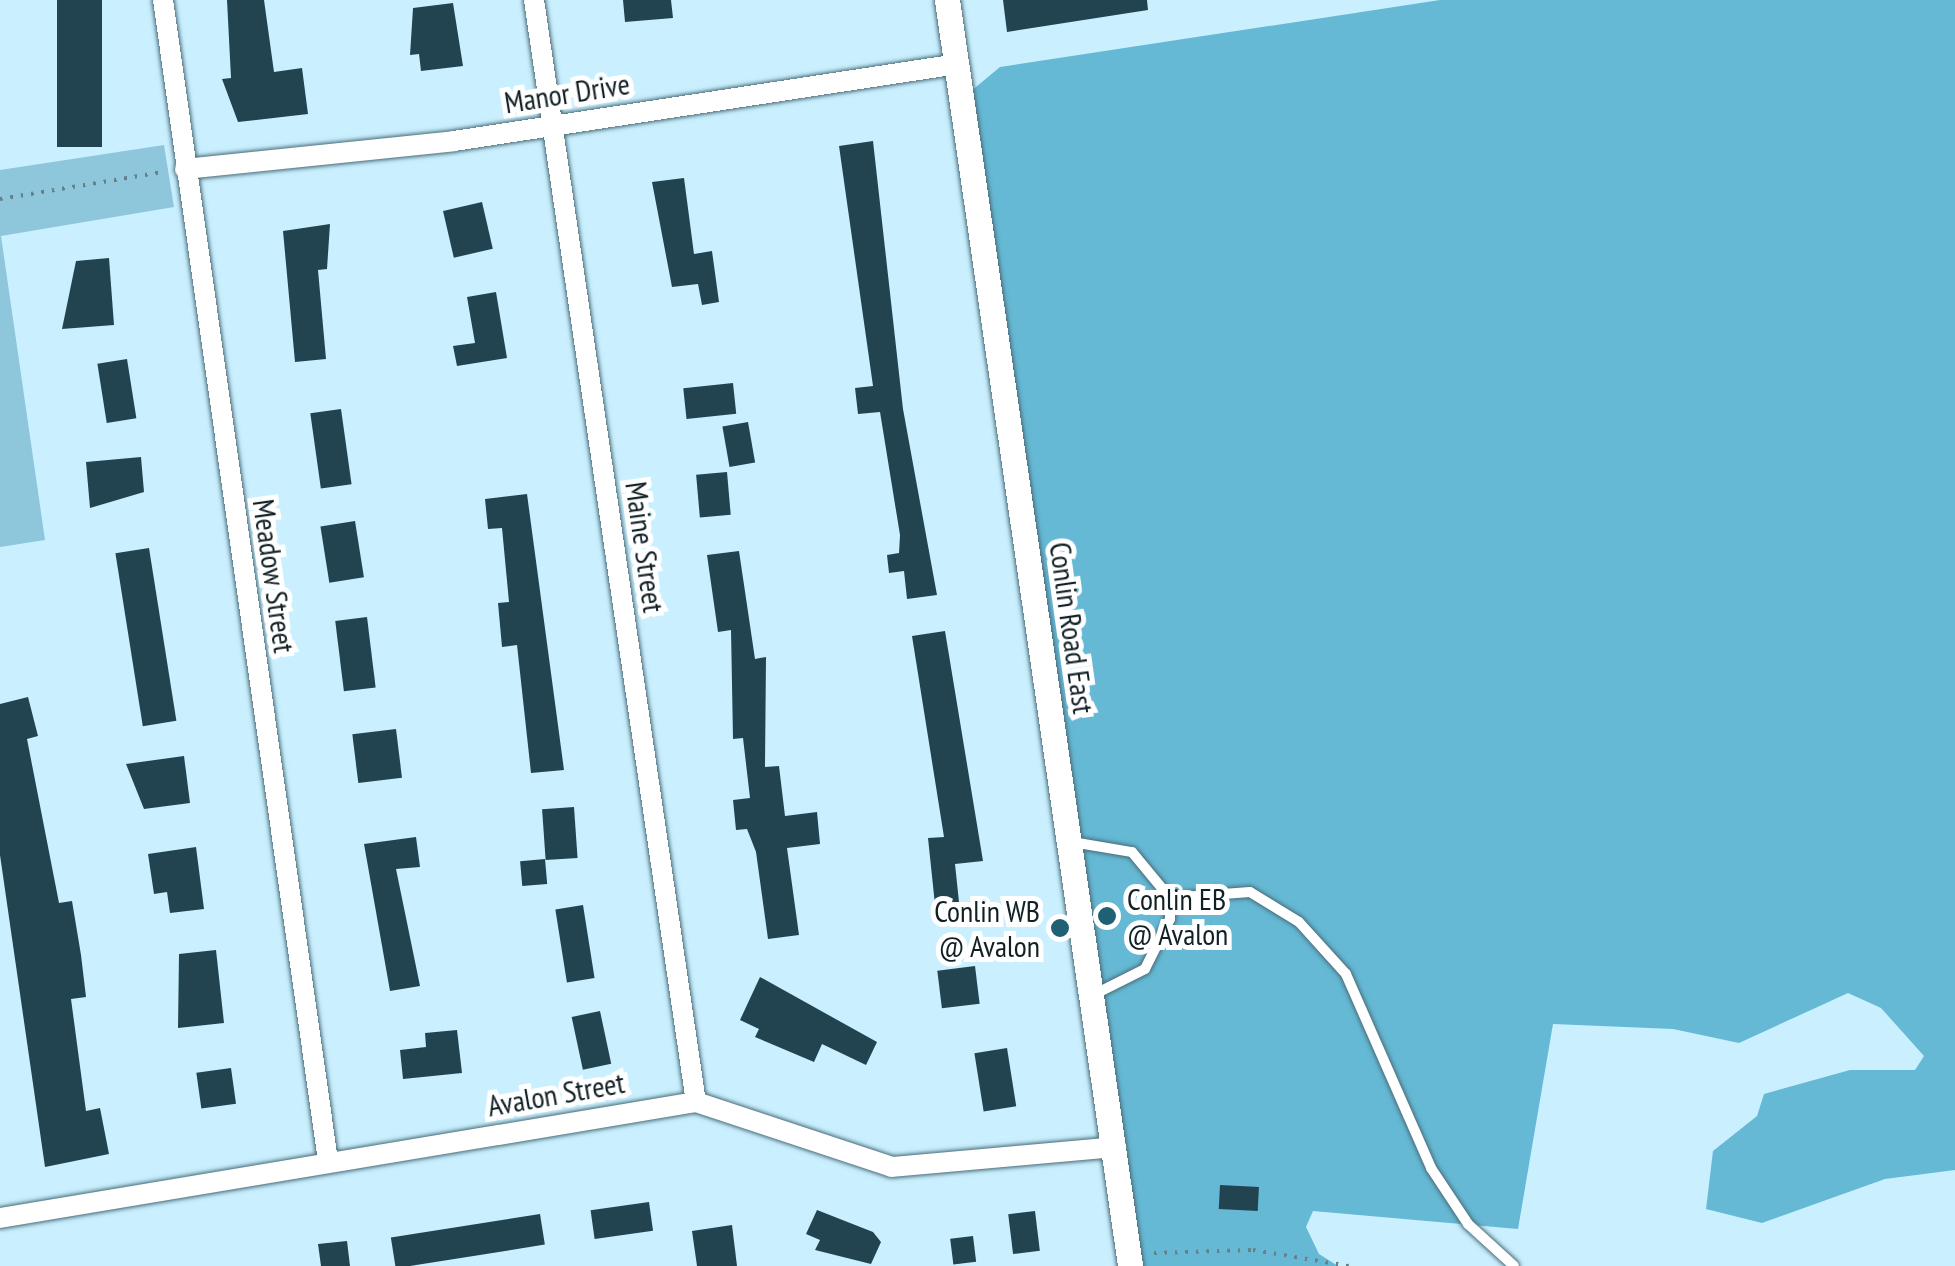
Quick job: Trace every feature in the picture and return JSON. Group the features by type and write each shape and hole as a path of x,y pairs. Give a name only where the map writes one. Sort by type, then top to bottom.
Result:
{"street":[{"name":"Meadow Street","path":"163,0 328,1160"},
{"name":"Maine Street","path":"534,0 696,1102"},
{"name":"Conlin Road East","path":"947,0 1130,1261"},
{"name":"Manor Drive","path":"185,169 553,126 958,64"},
{"name":"Avalon Street","path":"0,1218 328,1160 696,1102 892,1168 1116,1147"}],"lane":[{"path":"1070,842 1132,852 1170,898 1170,919 1145,969 1092,996"},
{"path":"1170,898 1250,892 1300,922 1346,974 1430,1168 1468,1224 1514,1266"}],"path":[{"path":"0,200 185,169"},
{"path":"1130,1261 1253,1250 1349,1266"}],"shaded area":[{"path":"1440,0 1955,0 1955,1170 1885,1179 1762,1223 1706,1209 1713,1151 1757,1116 1764,1094 1850,1070 1915,1070 1924,1056 1881,1008 1848,993 1739,1043 1673,1029 1553,1024 1518,1229 1313,1211 1306,1227 1319,1254 1338,1266 1130,1266 964,97 1000,67"},
{"path":"164,145 174,207 1,236 45,540 0,547 0,170"}],"building":[{"path":"57,0 102,0 102,147 57,147"},
{"path":"227,0 264,0 274,72 302,68 308,114 238,122 222,79 231,78"},
{"path":"623,0 671,0 673,18 625,22"},
{"path":"1003,0 1147,0 1148,10 1007,32"},
{"path":"453,3 463,66 421,71 419,54 410,55 413,8"},
{"path":"873,141 903,409 937,595 907,599 904,571 889,573 887,555 899,553 900,535 880,412 858,414 855,388 873,386 839,146"},
{"path":"684,178 694,254 712,251 719,302 702,305 698,284 672,287 652,182"},
{"path":"482,202 493,249 454,258 443,211"},
{"path":"330,224 327,269 318,270 326,359 295,362 283,231"},
{"path":"109,258 114,325 62,329 76,261"},
{"path":"496,292 507,358 457,366 453,346 475,343 467,297"},
{"path":"127,359 136,418 107,423 97,364"},
{"path":"733,383 736,414 687,419 683,388"},
{"path":"341,409 352,484 321,489 310,413"},
{"path":"748,422 755,462 730,467 722,427"},
{"path":"141,457 144,492 90,508 86,462"},
{"path":"727,472 731,515 700,518 696,475"},
{"path":"527,494 564,770 531,773 517,645 502,647 498,603 509,602 502,528 488,529 485,499"},
{"path":"355,521 364,577 329,583 320,526"},
{"path":"149,548 176,721 143,726 115,553"},
{"path":"739,551 755,659 766,657 765,767 779,766 785,816 817,812 820,844 787,848 799,935 768,939 756,852 747,829 736,830 733,800 750,798 743,738 733,739 731,630 718,632 707,555"},
{"path":"367,617 376,687 344,691 335,621"},
{"path":"945,631 983,861 955,864 959,902 935,905 928,838 944,837 912,636"},
{"path":"28,697 38,736 27,739 59,903 72,901 81,955 86,997 71,999 86,1111 100,1108 109,1154 45,1167 0,855 0,704"},
{"path":"396,729 402,778 358,783 352,734"},
{"path":"184,756 190,803 144,809 126,764"},
{"path":"574,807 578,858 546,860 542,809"},
{"path":"416,837 420,867 396,869 420,986 390,991 364,844"},
{"path":"196,847 204,909 170,913 167,892 154,894 148,854"},
{"path":"545,859 547,884 522,886 520,861"},
{"path":"583,905 595,978 567,982 555,909"},
{"path":"216,950 224,1023 178,1028 179,954"},
{"path":"975,966 980,1004 942,1008 937,971"},
{"path":"760,977 877,1042 866,1065 822,1044 814,1062 755,1037 759,1029 740,1020"},
{"path":"600,1011 611,1064 583,1070 572,1017"},
{"path":"457,1030 462,1073 403,1079 400,1050 426,1047 425,1033"},
{"path":"1007,1048 1016,1106 984,1111 974,1053"},
{"path":"231,1068 236,1104 201,1109 196,1073"},
{"path":"1220,1185 1259,1187 1258,1211 1219,1209"},
{"path":"649,1202 653,1231 595,1239 591,1210"},
{"path":"817,1210 873,1232 881,1242 871,1264 815,1250 820,1240 806,1234"},
{"path":"1035,1211 1040,1251 1013,1254 1008,1214"},
{"path":"540,1214 545,1245 395,1266 391,1238"},
{"path":"732,1225 737,1266 697,1266 692,1231"},
{"path":"973,1236 976,1262 953,1265 950,1239"},
{"path":"347,1241 350,1266 321,1266 318,1244"}],"place":[{"name":"Conlin EB @ Avalon","path":"1107,916"},
{"name":"Conlin WB @ Avalon","path":"1060,928"}]}
